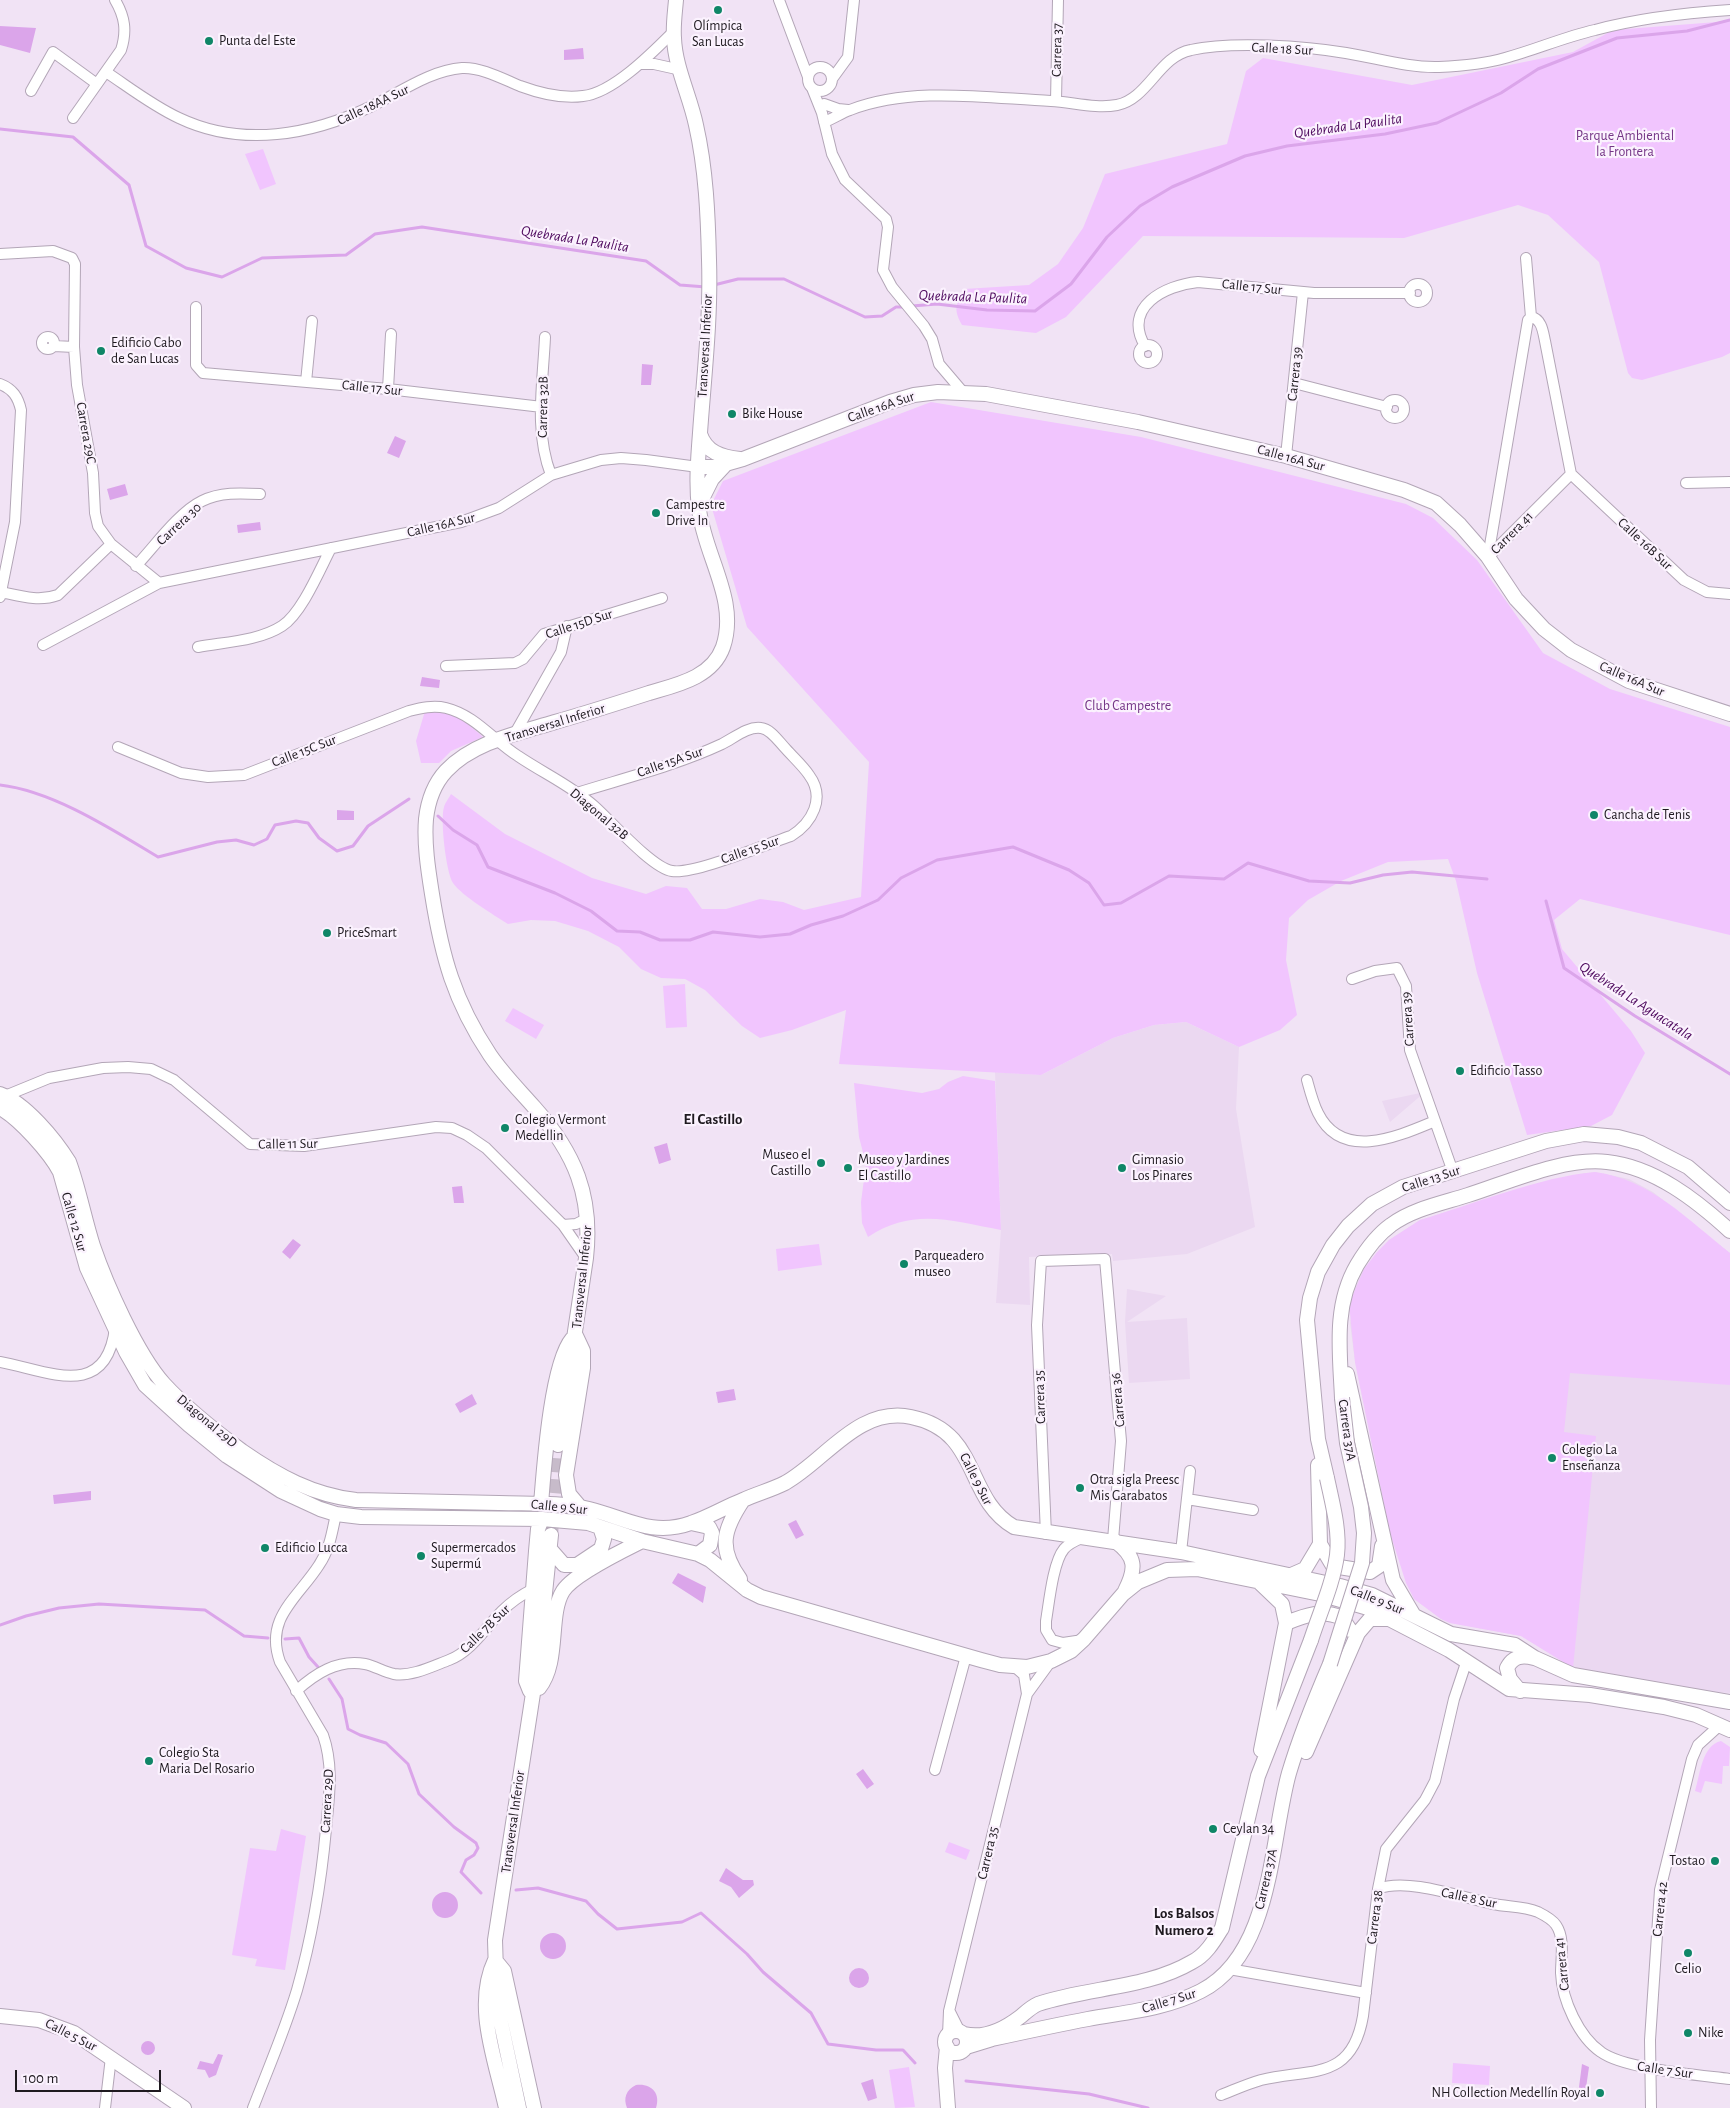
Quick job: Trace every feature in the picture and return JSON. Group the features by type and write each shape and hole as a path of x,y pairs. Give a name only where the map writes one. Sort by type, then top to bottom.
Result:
{"main road":[{"name":"Transversal Inferior","path":"558,1445 576,1336 586,1258 588,1218 582,1186 566,1148 546,1121 491,1057 472,1026 452,985 439,942 427,866 426,821 431,795 446,772 456,762 497,741 669,687 697,676 714,663 724,644 727,614 724,596 699,509 698,467 709,279 702,153 680,70 674,31 676,0"},
{"name":"Calle 16A Sur","path":"698,467 725,465 743,459 890,402 914,395 962,391 1138,422 1286,456 1404,490 1436,503 1460,525 1488,557 1516,599 1544,629 1571,650 1628,681 1730,714"},
{"path":"700,434 705,444 713,452 727,458 743,459"},
{"path":"699,509 708,486 725,465"},
{"name":"Calle 12 Sur","path":"2,1099 18,1104 60,1148 69,1162 95,1251 122,1312"},
{"name":"Calle 12 Sur","path":"2,1099 19,1123 54,1161 60,1172 87,1268 126,1352"},
{"name":"Calle 13 Sur","path":"1333,1245 1348,1226 1388,1194 1546,1141 1584,1134 1618,1137 1641,1143 1688,1167 1730,1202"},
{"name":"Carrera 37A","path":"1229,1969 1247,1944 1260,1908 1289,1774 1330,1664 1362,1563 1364,1534 1360,1501 1347,1443 1342,1398 1340,1344 1340,1320 1344,1297 1356,1266 1372,1243 1391,1224 1414,1212 1552,1168 1579,1162 1606,1162 1632,1167 1669,1184 1730,1231"},
{"name":"Carrera 37A","path":"1194,1962 1210,1947 1222,1928 1258,1776 1311,1640 1332,1576 1337,1553 1334,1516 1318,1439 1307,1320 1314,1285 1325,1258 1333,1245"},
{"name":"Diagonal 29D","path":"122,1312 151,1368 181,1400 250,1456 289,1480 324,1495"},
{"path":"541,1504 557,1374 564,1352 576,1336 583,1351 583,1368 566,1475 569,1494 580,1507"},
{"path":"1340,1344 1394,1580 1413,1615"},
{"name":"Diagonal 29D","path":"126,1352 145,1385 189,1426 254,1475 295,1499 320,1509"},
{"name":"Calle 9 Sur","path":"324,1495 356,1500 541,1504 580,1507 650,1528 669,1528 691,1523 784,1483 855,1428 882,1418 908,1416 926,1420 944,1431 955,1441 968,1460 993,1510 1002,1520 1014,1528 1046,1534 1113,1540 1181,1552 1372,1595 1451,1634 1514,1645 1536,1658 1573,1675 1730,1702"},
{"path":"1318,1439 1320,1544 1333,1566 1370,1572 1379,1566 1383,1535"},
{"path":"744,1500 727,1526 725,1536 727,1556 747,1590"},
{"name":"Calle 9 Sur","path":"320,1509 336,1514 361,1517 569,1520 600,1527 642,1541 698,1554 721,1569 747,1590 785,1604 966,1656 1016,1667 1037,1666 1071,1651 1084,1639 1123,1594 1148,1576 1167,1570 1196,1569 1345,1601 1388,1619 1467,1660 1500,1685 1520,1691 1590,1694 1683,1711 1725,1727"},
{"path":"542,1519 538,1529 526,1681 532,1696 542,1684 550,1660 558,1606 564,1589 583,1574 642,1541"},
{"path":"691,1523 709,1527 712,1533 710,1545 698,1554"},
{"path":"550,1549 564,1565 577,1565 601,1550 604,1540 600,1527"},
{"name":"Transversal Inferior","path":"518,2108 497,2004 494,1960 495,1940 532,1696 551,1534"},
{"path":"1113,1540 1125,1548 1132,1561 1131,1578 1123,1594"},
{"path":"1290,1576 1305,1569 1320,1544"},
{"path":"1258,1582 1282,1604 1286,1623 1260,1754 1258,1776"},
{"path":"1286,1623 1306,1615 1321,1612 1333,1614 1342,1618 1354,1640"},
{"path":"1282,1807 1293,1788 1307,1748 1354,1640 1370,1619 1388,1619"},
{"path":"1520,1691 1508,1674 1507,1668 1510,1661 1517,1657 1536,1658"},
{"path":"506,2108 488,2026 485,2001 487,1976 494,1960 504,1971 534,2108"},
{"name":"Calle 7 Sur","path":"957,2041 998,2031 1011,2024 1035,2005 1053,1999 1155,1978 1194,1962"},
{"name":"Calle 7 Sur","path":"957,2041 992,2039 1170,2003 1201,1991 1216,1982 1229,1969"},
{"name":"Calle 5 Sur","path":"0,2016 39,2020 74,2033 184,2108"},
{"name":"Carrera 35","path":"948,2108 946,2083 957,2041"}],"street":[{"path":"73,118 121,50 124,39 123,15 114,0"},
{"path":"780,0 801,61 823,113 832,154 845,180 886,219 888,227 883,270 892,287 907,304 932,339 939,364 962,391"},
{"path":"823,113 827,88 843,64 850,48 854,0"},
{"name":"Carrera 37","path":"1056,101 1058,0"},
{"name":"Calle 18 Sur","path":"823,113 849,110 884,101 918,97 1056,101 1105,106 1119,105 1131,99 1170,58 1187,50 1204,47 1304,49 1345,53 1412,65 1437,67 1502,59 1568,37 1626,22 1695,12 1730,10"},
{"name":"Calle 18AA Sur","path":"106,72 180,119 206,129 237,135 263,136 308,130 330,124 356,114 437,74 463,68 484,72 548,94 584,96 609,85 640,64 674,31"},
{"path":"31,91 53,52 97,84"},
{"path":"801,61 815,68 827,69 843,64"},
{"path":"640,64 654,64 680,70"},
{"path":"808,78 815,68"},
{"path":"827,69 832,79"},
{"path":"812,88 819,91 827,88"},
{"name":"Calle 18 Sur","path":"823,113 838,109 849,110"},
{"name":"Carrera 29C","path":"0,254 53,251 72,258 75,264 74,347 77,385 93,473 95,513 98,526 111,544 159,583"},
{"name":"Carrera 41","path":"1488,557 1528,320 1531,317 1526,258"},
{"name":"Calle 17 Sur","path":"1145,346 1139,336 1140,317 1153,298 1172,286 1198,282 1303,292 1410,293"},
{"name":"Carrera 39","path":"1286,456 1303,292"},
{"name":"Calle 17 Sur","path":"196,307 196,365 203,373 388,389 542,407"},
{"name":"Carrera 41","path":"1488,557 1571,474 1545,341 1540,323 1531,317"},
{"path":"306,382 312,321"},
{"path":"388,389 391,334"},
{"name":"Carrera 32B","path":"545,337 541,438 551,475"},
{"path":"54,346 74,347"},
{"path":"1294,383 1387,407"},
{"path":"0,384 12,390 18,399 21,410 15,522 0,594 38,599 49,599 58,595 111,544"},
{"name":"Calle 16A Sur","path":"43,645 159,583 478,517 522,494 551,475 592,462 621,458 698,467"},
{"name":"Calle 16B Sur","path":"1571,474 1684,580 1707,592 1730,594"},
{"path":"1686,483 1730,482"},
{"name":"Carrera 30","path":"136,566 179,520 201,502 229,494 260,494"},
{"path":"198,647 268,634 284,625 295,613 331,548"},
{"path":"316,551 323,564"},
{"name":"Calle 15D Sur","path":"446,666 515,663 528,653 539,638 567,626 662,598"},
{"path":"514,735 561,652 567,626"},
{"name":"Calle 15C Sur","path":"118,747 181,773 208,777 244,775 408,711 428,707 446,708 470,718 484,732 497,741"},
{"path":"528,712 533,729"},
{"name":"Calle 15A Sur","path":"577,793 667,764 718,745 748,730 761,728 770,732 810,776 816,797 815,810"},
{"path":"483,747 484,732"},
{"name":"Diagonal 32B","path":"497,741 593,804 655,864 673,872"},
{"name":"Calle 15 Sur","path":"673,872 697,868 791,836 802,829 815,810"},
{"name":"Carrera 39","path":"1352,979 1375,971 1397,968 1406,986 1410,1050 1453,1172"},
{"name":"Calle 11 Sur","path":"2,1099 48,1078 103,1068 128,1067 151,1069 174,1080 250,1144 304,1146 436,1127 452,1128 467,1135 486,1148 563,1225 586,1258"},
{"path":"1307,1080 1318,1114 1326,1124 1347,1138 1373,1142 1435,1122"},
{"path":"563,1225 576,1224 588,1218"},
{"name":"Carrera 35","path":"1046,1534 1037,1325 1041,1261 1105,1259"},
{"name":"Carrera 36","path":"1105,1259 1121,1441 1113,1540"},
{"path":"108,1356 115,1328"},
{"path":"0,1362 69,1378 88,1373 108,1356 126,1352"},
{"path":"1181,1552 1190,1471"},
{"path":"1186,1498 1253,1510"},
{"name":"Carrera 29D","path":"253,2108 296,1992 308,1948 321,1882 330,1786 329,1760 323,1735 296,1691 276,1651 277,1626 294,1596 328,1551 336,1514"},
{"path":"1084,1639 1063,1643 1052,1640 1046,1630 1046,1621 1058,1559 1063,1550 1072,1542 1085,1537"},
{"name":"Calle 7B Sur","path":"296,1691 318,1674 338,1665 363,1664 393,1674 403,1674 452,1659 476,1639 502,1611 521,1595 533,1589"},
{"path":"935,1770 966,1656"},
{"name":"Carrera 38","path":"1221,2095 1260,2080 1311,2072 1342,2062 1353,2050 1361,2033 1378,1889 1386,1849 1424,1800 1435,1781 1454,1699 1467,1660"},
{"name":"Carrera 35","path":"957,2041 950,2012 1027,1694 1050,1661"},
{"path":"1016,1667 1024,1675 1027,1694"},
{"name":"Carrera 42","path":"1651,2108 1650,2067 1660,1890 1692,1759 1698,1745 1725,1727"},
{"name":"Calle 8 Sur","path":"1378,1889 1386,1886 1416,1888 1496,1905 1527,1908 1548,1917 1556,1924"},
{"name":"Carrera 41","path":"1556,1924 1561,1942 1561,1975 1567,2000 1592,2045 1602,2053"},
{"path":"1229,1969 1366,1993"},
{"name":"Calle 7 Sur","path":"1602,2053 1629,2064 1730,2079"},
{"path":"105,2108 111,2057"}],"shaded area":[{"path":"0,26 36,28 30,53 0,45"},
{"path":"583,48 584,59 564,60 564,50"},
{"path":"642,364 653,365 651,385 641,385"},
{"path":"395,436 406,441 399,458 387,453"},
{"path":"125,484 128,495 110,500 107,489"},
{"path":"260,522 261,530 238,533 237,525"},
{"path":"422,677 440,680 439,688 420,686"},
{"path":"337,810 354,811 354,820 337,820"},
{"name":"Gimnasio Los Pinares","path":"1186,1022 1239,1047 1236,1109 1255,1227 1187,1254 1113,1261 1112,1254 1029,1257 1030,1305 996,1303 1001,1230 995,1072 1041,1075 1113,1038 1154,1025"},
{"path":"1425,1092 1390,1122 1382,1101"},
{"path":"667,1143 671,1160 659,1164 654,1147"},
{"name":"Colegio La Enseñanza","path":"1595,1172 1629,1179 1653,1192 1730,1253 1730,1693 1689,1690 1573,1668 1521,1636 1450,1623 1441,1619 1414,1599 1390,1533 1355,1362 1350,1323 1355,1287 1364,1269 1389,1240 1420,1220 1540,1183"},
{"path":"462,1186 464,1203 454,1203 452,1187"},
{"path":"293,1239 301,1245 290,1259 282,1252"},
{"path":"1127,1289 1166,1296 1127,1322 1187,1318 1190,1379 1129,1383 1125,1322"},
{"path":"734,1389 736,1400 718,1403 716,1392"},
{"path":"472,1394 477,1404 460,1413 455,1404"},
{"path":"91,1491 91,1500 54,1504 53,1495"},
{"path":"796,1520 804,1535 796,1539 788,1524"},
{"path":"678,1573 706,1587 703,1603 672,1583"},
{"path":"863,1769 874,1784 867,1789 856,1774"},
{"path":"726,1868 743,1880 753,1880 754,1885 739,1898 731,1887 719,1881"},
{"path":"445,1892 454,1896 458,1905 454,1914 445,1918 436,1914 432,1905 436,1896"},
{"path":"553,1933 563,1936 566,1946 563,1956 553,1959 543,1956 540,1946 543,1936"},
{"path":"859,1968 866,1971 869,1978 866,1985 859,1988 852,1985 849,1978 852,1971"},
{"path":"145,2041 151,2041 155,2048 151,2055 145,2055 141,2051 141,2045"},
{"path":"218,2054 223,2055 216,2075 209,2078 205,2070 197,2069 200,2061 213,2064"},
{"path":"1582,2064 1589,2067 1585,2095 1578,2095"},
{"path":"873,2079 877,2098 868,2101 861,2083"},
{"path":"636,2085 650,2087 654,2090 657,2098 656,2108 627,2108 626,2095"}],"green space":[{"name":"Parque Ambiental la Frontera","path":"1730,21 1730,353 1722,357 1642,380 1632,378 1628,373 1599,262 1548,215 1518,205 1404,238 1143,236 1066,317 1036,333 962,325 957,315 959,299 964,289 1029,285 1058,264 1083,228 1105,174 1227,144 1246,71 1263,58 1412,85 1573,52 1613,30"},
{"path":"263,149 276,184 260,190 245,154"},
{"name":"Club Campestre","path":"931,402 1141,437 1406,504 1433,518 1477,560 1543,653 1610,689 1730,727 1730,935 1580,899 1554,920 1562,949 1631,1031 1645,1053 1612,1115 1591,1126 1527,1135 1477,973 1456,881 1448,859 1388,862 1341,881 1308,900 1289,918 1286,960 1297,1015 1280,1030 1239,1047 1186,1022 1154,1025 1113,1038 1041,1075 839,1064 846,1010 792,1030 760,1038 742,1026 705,990 685,979 661,978 641,969 619,947 588,931 555,921 531,920 508,924 457,888 450,877 443,833 444,807 451,794 505,834 592,878 646,894 666,886 687,888 702,909 726,909 760,899 783,902 804,910 861,897 869,762 747,627 711,505 723,481"},
{"path":"425,711 456,717 483,737 451,751 439,763 421,763 416,741"},
{"path":"685,984 687,1027 666,1028 663,986"},
{"path":"513,1008 544,1025 536,1039 505,1021"},
{"path":"963,1076 995,1081 1001,1230 949,1220 917,1219 901,1222 868,1237 862,1223 861,1202 866,1164 859,1137 854,1083 922,1093 939,1089 948,1082"},
{"name":"Colegio La Enseñanza","path":"1595,1172 1615,1176 1651,1192 1730,1253 1730,1385 1570,1373 1564,1432 1596,1436 1573,1668 1521,1636 1450,1623 1441,1619 1414,1599 1406,1583 1390,1533 1355,1362 1349,1304 1364,1269 1377,1252 1389,1240 1420,1220 1529,1185"},
{"path":"819,1244 822,1265 778,1271 776,1249"},
{"path":"1721,1741 1730,1747 1729,1766 1723,1766 1722,1784 1705,1781 1701,1793 1695,1791 1706,1754 1710,1748"},
{"path":"281,1829 306,1836 285,1970 255,1966 257,1959 232,1955 250,1848 276,1851"},
{"path":"949,1842 970,1850 966,1860 945,1852"},
{"path":"1453,2063 1490,2066 1489,2085 1452,2083"},
{"path":"909,2067 915,2107 895,2108 889,2070"}],"waterway":[{"name":"Quebrada La Paulita","path":"912,306 937,304 987,310 1035,311 1071,284 1107,237 1140,206 1172,187 1245,156 1287,146 1385,134 1437,123 1501,93 1538,69 1617,38 1687,31 1730,20"},
{"name":"Quebrada La Paulita","path":"0,129 73,137 129,185 146,246 186,268 222,277 262,258 346,255 375,234 422,227 646,261 680,285 706,287"},
{"name":"Quebrada La Paulita","path":"714,285 738,279 784,279 865,317 882,316 896,307 906,307"},
{"name":"Quebrada La Aguacatala","path":"0,785 41,795 61,803 102,824 158,857 217,842 236,840 254,845 267,839 275,825 296,821 308,823 319,838 337,851 353,846 368,826 409,799"},
{"name":"Quebrada La Aguacatala","path":"438,816 453,830 477,845 488,867 555,893 591,911 617,931 640,932 660,940 690,940 713,932 760,937 790,934 811,925 843,916 878,900 901,878 937,860 1013,847 1069,870 1089,883 1104,905 1121,903 1169,876 1224,879 1248,863 1309,881 1350,883 1383,875 1412,872 1487,879"},
{"name":"Quebrada La Aguacatala","path":"1546,901 1564,968 1635,1016 1730,1074"},
{"path":"0,1625 59,1608 99,1604 205,1610 244,1636 268,1638"},
{"path":"285,1639 299,1638 309,1657 318,1667"},
{"path":"329,1679 342,1699 348,1729 386,1743 408,1764 419,1794 454,1827 476,1843 478,1848 474,1855 466,1860 461,1872 481,1893"},
{"path":"516,1890 538,1888 586,1901 598,1914 617,1929 682,1922 701,1913 747,1954 763,1972 811,2013 828,2044 876,2050 903,2050 915,2063"},
{"path":"966,2081 1089,2094 1148,2108"}],"tunnel":[{"path":"551,1535 558,1445"}],"place":[{"name":"Olímpica San Lucas","path":"718,10"},
{"name":"Punta del Este","path":"209,41"},
{"name":"Edificio Cabo de San Lucas","path":"101,351"},
{"name":"Bike House","path":"732,414"},
{"name":"Campestre Drive In","path":"656,513"},
{"name":"Cancha de Tenis","path":"1594,815"},
{"name":"PriceSmart","path":"327,933"},
{"name":"Edificio Tasso","path":"1460,1071"},
{"name":"Colegio Vermont Medellin","path":"505,1128"},
{"name":"Museo el Castillo","path":"821,1163"},
{"name":"Museo y Jardines El Castillo","path":"848,1168"},
{"name":"Gimnasio Los Pinares","path":"1122,1168"},
{"name":"Parqueadero museo","path":"904,1264"},
{"name":"Colegio La Enseñanza","path":"1552,1458"},
{"name":"Otra sigla Preesc Mis Garabatos","path":"1080,1488"},
{"name":"Edificio Lucca","path":"265,1548"},
{"name":"Supermercados Supermú","path":"421,1556"},
{"name":"Colegio Sta Maria Del Rosario","path":"149,1761"},
{"name":"Ceylan 34","path":"1213,1829"},
{"name":"Tostao","path":"1715,1861"},
{"name":"Celio","path":"1688,1953"},
{"name":"Nike","path":"1688,2033"},
{"name":"NH Collection Medellín Royal","path":"1600,2093"}],"district":[{"name":"El Castillo","path":"713,1119"},
{"name":"Los Balsos Numero 2","path":"1184,1922"}]}
